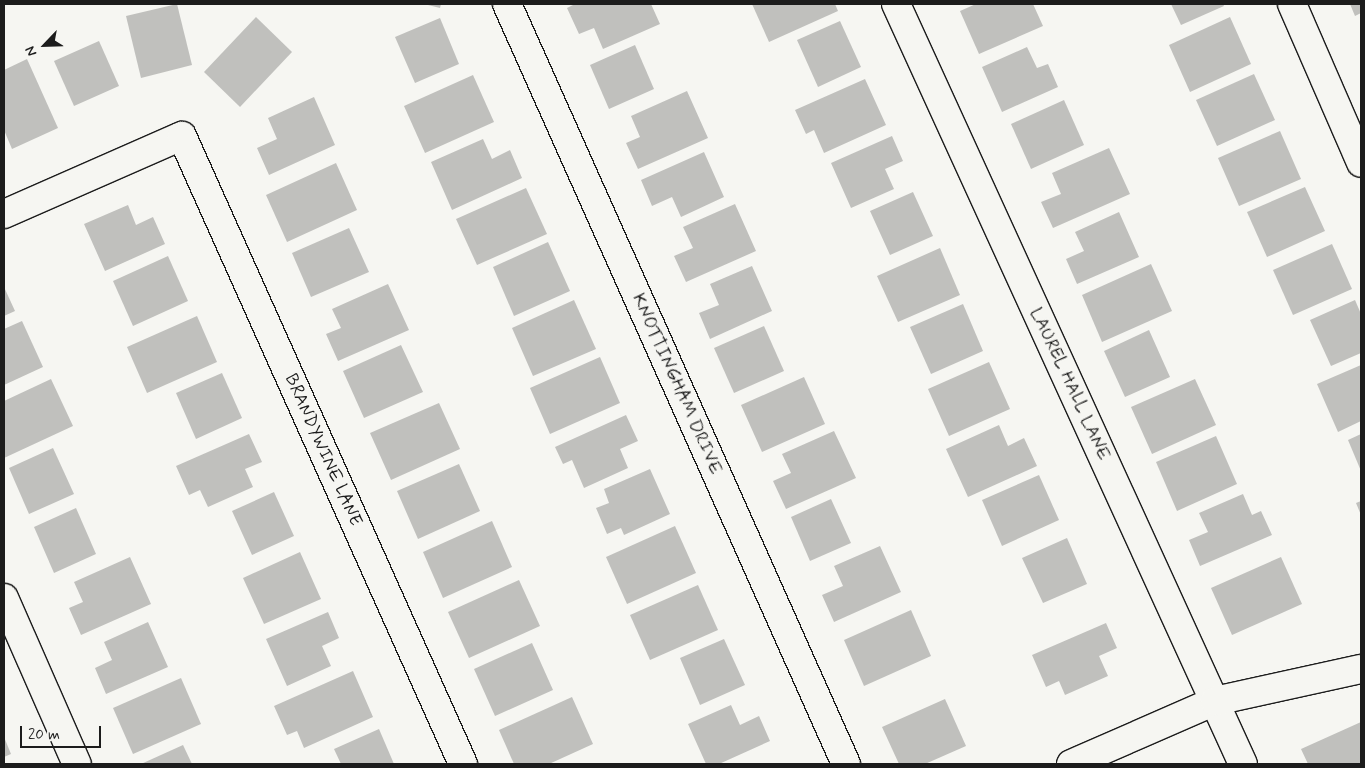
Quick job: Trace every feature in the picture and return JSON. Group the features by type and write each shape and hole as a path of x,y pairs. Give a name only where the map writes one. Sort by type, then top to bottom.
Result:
{"street":[{"name":"KNOTTINGHAM DRIVE","path":"507,4 846,764"},
{"name":"LAUREL HALL LANE","path":"896,4 1216,701 1243,764"},
{"path":"1292,4 1361,164"},
{"name":"BRANDYWINE LANE","path":"4,214 182,136 464,764"},
{"path":"4,598 77,764"},
{"path":"1070,764 1216,701 1361,669"}],"building":[{"path":"177,4 192,65 141,78 126,16"},
{"path":"424,4 441,4 440,8"},
{"path":"575,4 651,4 660,24 603,49 594,28 579,34 567,8"},
{"path":"752,4 835,4 838,11 769,42"},
{"path":"976,4 1033,4 1043,26 979,54 960,11"},
{"path":"1171,4 1223,4 1224,6 1181,25"},
{"path":"1350,4 1361,4 1361,13 1355,16"},
{"path":"256,17 292,52 240,107 204,72"},
{"path":"1230,17 1251,64 1190,92 1169,45"},
{"path":"440,18 459,64 415,83 395,37"},
{"path":"840,21 861,67 818,87 797,40"},
{"path":"99,41 119,86 74,106 54,61"},
{"path":"635,45 654,89 609,109 590,65"},
{"path":"1027,47 1037,68 1048,64 1058,87 1002,112 982,67"},
{"path":"27,59 58,128 12,149 4,130 4,70"},
{"path":"1254,74 1275,120 1217,146 1196,100"},
{"path":"473,75 494,122 425,153 404,106"},
{"path":"865,79 886,125 824,153 814,130 806,134 795,110"},
{"path":"687,91 708,138 638,169 626,143 640,137 631,116"},
{"path":"314,97 335,145 269,175 257,148 277,139 268,118"},
{"path":"1064,100 1084,145 1031,169 1011,124"},
{"path":"1280,131 1301,179 1239,206 1218,158"},
{"path":"892,136 903,161 885,169 894,189 851,208 831,163"},
{"path":"483,139 492,159 510,150 522,178 452,210 431,162"},
{"path":"1109,148 1130,194 1053,228 1041,202 1061,194 1052,173"},
{"path":"704,152 724,197 681,217 672,197 652,206 641,180"},
{"path":"336,163 357,210 287,242 266,195"},
{"path":"1305,187 1325,231 1267,257 1247,212"},
{"path":"526,188 547,234 477,265 456,219"},
{"path":"913,192 933,236 890,255 870,211"},
{"path":"735,204 756,251 686,282 674,256 693,248 683,227"},
{"path":"128,205 136,225 153,217 165,244 105,271 84,224"},
{"path":"1119,212 1139,257 1077,284 1066,259 1084,251 1075,232"},
{"path":"349,228 369,272 311,297 292,253"},
{"path":"548,242 570,291 514,316 493,267"},
{"path":"1332,244 1352,289 1293,315 1273,270"},
{"path":"940,248 960,295 898,322 877,276"},
{"path":"168,256 188,301 133,326 113,281"},
{"path":"1151,264 1172,311 1102,342 1082,295"},
{"path":"752,266 772,311 710,339 699,313 719,305 710,284"},
{"path":"388,284 409,330 338,361 326,334 341,328 332,309"},
{"path":"4,287 15,311 4,316"},
{"path":"574,300 596,349 533,376 512,328"},
{"path":"1355,300 1361,314 1361,353 1331,366 1310,320"},
{"path":"963,304 983,351 931,374 910,327"},
{"path":"197,316 217,362 147,393 127,347"},
{"path":"22,321 43,367 4,385 4,329"},
{"path":"764,326 784,371 734,393 714,348"},
{"path":"1149,330 1170,377 1125,397 1104,351"},
{"path":"401,345 423,392 364,418 343,371"},
{"path":"600,357 620,403 550,434 530,388"},
{"path":"989,362 1010,409 949,436 928,389"},
{"path":"1361,365 1361,421 1338,432 1317,384"},
{"path":"222,373 242,418 196,439 176,393"},
{"path":"804,377 825,424 762,452 741,405"},
{"path":"51,379 73,426 4,458 4,401"},
{"path":"1195,379 1216,425 1152,454 1131,407"},
{"path":"439,403 460,449 391,480 370,433"},
{"path":"626,415 638,441 620,449 628,468 584,488 572,460 563,464 555,447"},
{"path":"999,425 1008,446 1024,438 1037,466 968,497 946,449"},
{"path":"834,431 856,478 786,509 773,481 791,473 782,454"},
{"path":"249,434 262,462 245,469 253,487 208,507 200,490 189,495 176,466"},
{"path":"1361,434 1361,471 1348,440"},
{"path":"1216,436 1237,484 1177,511 1156,462"},
{"path":"53,448 74,494 29,514 9,468"},
{"path":"459,464 480,511 418,539 397,491"},
{"path":"650,469 670,514 624,535 621,528 607,534 596,508 609,503 604,489"},
{"path":"1039,475 1059,520 1002,546 982,500"},
{"path":"274,492 294,536 252,555 232,511"},
{"path":"1243,494 1252,515 1261,511 1272,535 1200,566 1189,540 1208,532 1199,513"},
{"path":"831,499 851,543 810,561 791,517"},
{"path":"1361,501 1361,515 1356,503"},
{"path":"76,508 96,554 54,573 34,527"},
{"path":"492,521 512,567 443,598 423,552"},
{"path":"675,526 696,573 627,604 606,557"},
{"path":"1067,538 1087,584 1043,603 1022,558"},
{"path":"880,546 901,592 834,622 822,595 843,586 834,566"},
{"path":"300,552 321,599 264,624 243,578"},
{"path":"130,557 151,604 81,635 69,608 83,602 74,582"},
{"path":"1281,557 1302,604 1232,635 1211,588"},
{"path":"519,580 540,626 469,658 448,612"},
{"path":"698,585 718,630 650,660 630,615"},
{"path":"911,610 931,656 864,686 844,640"},
{"path":"328,612 339,638 322,646 331,666 287,686 266,639"},
{"path":"148,622 168,667 106,694 95,668 112,660 104,642"},
{"path":"1106,623 1117,648 1099,656 1108,676 1065,695 1059,681 1046,687 1032,655"},
{"path":"724,639 745,685 700,705 680,658"},
{"path":"532,643 553,690 495,716 474,669"},
{"path":"353,671 373,717 304,748 297,731 287,735 274,706"},
{"path":"181,678 201,724 133,754 113,708"},
{"path":"572,697 593,744 549,764 514,764 499,730"},
{"path":"945,699 966,746 925,764 899,764 882,727"},
{"path":"731,705 740,725 759,716 770,741 719,764 706,764 688,724"},
{"path":"1361,722 1361,764 1308,764 1301,749"},
{"path":"379,729 394,764 341,764 334,749"},
{"path":"4,737 11,754 4,757"},
{"path":"183,745 192,764 141,764"}]}
